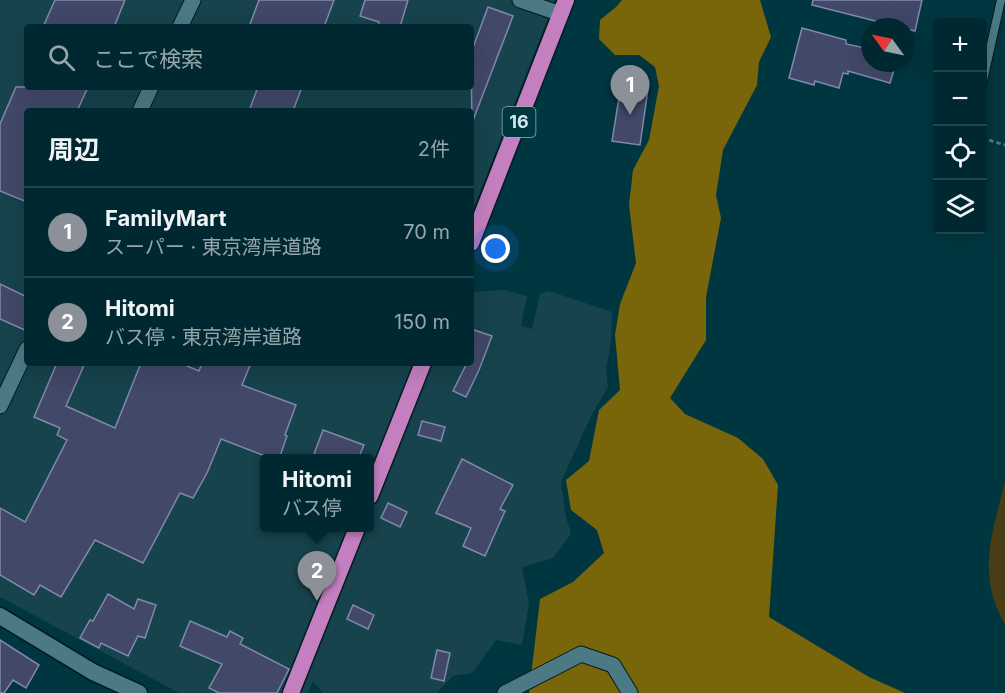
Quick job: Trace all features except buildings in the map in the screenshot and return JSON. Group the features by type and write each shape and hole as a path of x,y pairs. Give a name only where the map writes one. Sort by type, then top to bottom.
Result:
{"highway":[{"name":"16","path":"474,235 564,7"},
{"path":"374,484 422,366"},
{"path":"291,693 355,532"}],"street":[{"path":"181,24 193,0"},
{"path":"519,0 564,7"},
{"path":"141,108 150,90"},
{"path":"0,406 24,355"},
{"path":"0,616 93,672 139,693"},
{"path":"505,693 581,654 613,665 630,693"}],"lane":[{"path":"985,72 1001,0"}],"path":[{"path":"987,140 1005,145"}],"shaded area":[{"path":"0,0 555,0 474,207 474,108 24,108 24,366 474,366 474,292 504,290 527,296 521,326 532,329 540,294 549,291 612,312 611,342 606,370 608,387 591,416 561,482 571,534 553,558 522,567 529,603 522,645 496,640 472,673 453,676 437,693 323,693 313,681 308,693 179,693 0,597"},
{"path":"622,0 760,0 771,37 759,62 757,85 723,150 716,195 721,218 706,297 706,340 670,398 685,414 738,438 763,459 778,485 769,617 869,677 905,693 529,693 540,599 573,582 604,553 597,530 571,510 566,480 589,461 599,410 620,390 615,335 620,304 636,263 629,205 633,170 649,140 659,86 655,67 639,55 615,55 599,39 600,20"},
{"path":"1005,481 1005,625 991,588 989,554"}],"place":[{"name":"FamilyMart","path":"630,115"},
{"name":"Hitomi","path":"317,601"}]}
